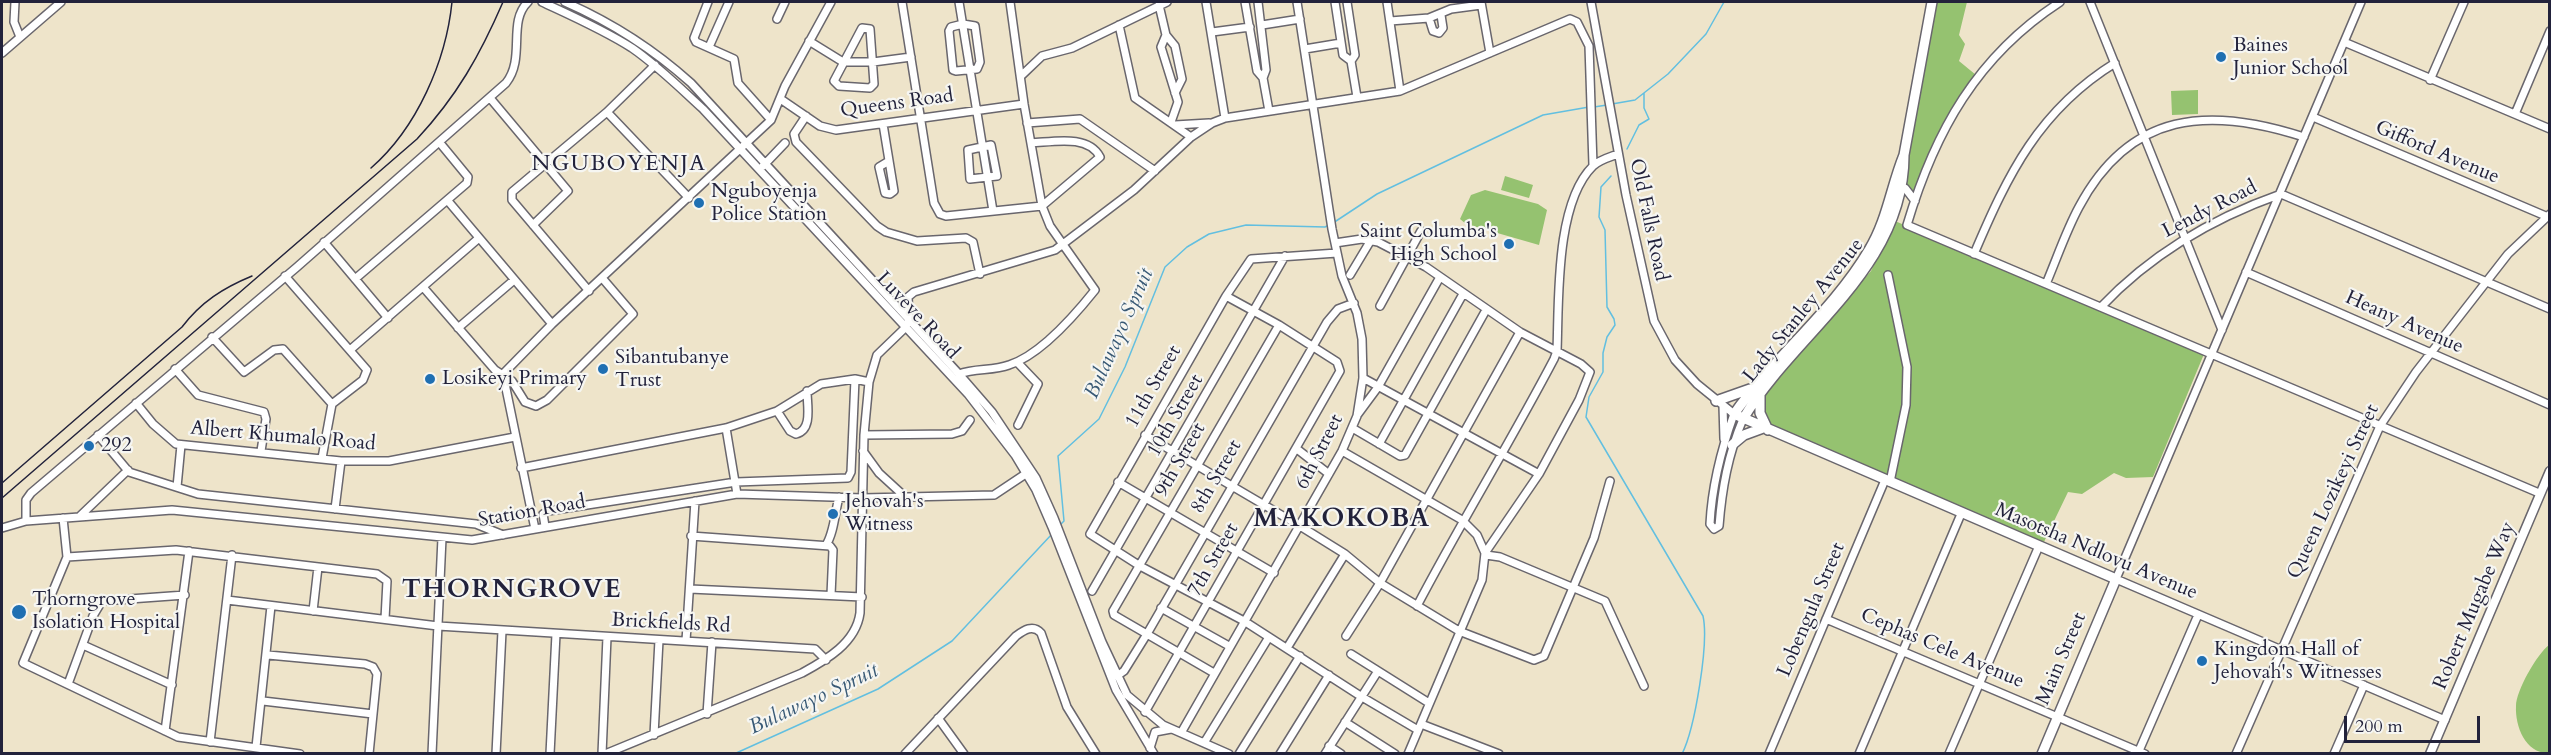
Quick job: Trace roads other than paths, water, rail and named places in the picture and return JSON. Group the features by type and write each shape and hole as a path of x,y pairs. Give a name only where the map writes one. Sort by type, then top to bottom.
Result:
{"highway":[{"name":"Lady Stanley Avenue","path":"1739,416 1757,388 1870,262 1891,226 1932,2"},
{"path":"1719,404 1757,388 1760,413 1766,429 1744,435 1728,443"},
{"name":"Masotsha Ndlovu Avenue","path":"1739,416 1961,514 2116,579"},
{"name":"Main Street","path":"2042,753 2116,579"}],"main road":[{"name":"Robert Mugabe Way","path":"2430,753 2550,471"}],"street":[{"path":"15,2 14,22 20,37"},
{"path":"2,53 61,2"},
{"path":"26,521 24,511 27,497 440,143 512,76 516,66 517,32 522,10 528,2"},
{"name":"Luveve Road","path":"542,2 602,30 655,65 765,164 959,374 992,412 1022,454 1054,518 1117,676 1127,695 1145,712 1171,729 1229,753"},
{"name":"Luveve Road","path":"565,2 616,26 667,61 691,83 744,147 759,169 968,394 1027,473 1052,527 1113,684 1152,751"},
{"path":"708,2 694,34 696,42 734,59 738,83 771,120"},
{"path":"709,47 729,2"},
{"path":"777,19 785,2"},
{"path":"502,374 552,324 603,279 771,120 782,100 785,87 831,2"},
{"path":"902,2 934,202 940,214 946,216 1042,206 1098,162 1100,155 1076,142 1031,143"},
{"path":"959,2 993,211"},
{"path":"959,374 969,371 993,370 1017,362 1059,330 1095,290 1050,226 1042,206 1024,104 1022,75 1010,2"},
{"path":"1022,75 1042,56 1072,48 1167,2"},
{"path":"1206,2 1225,118"},
{"path":"1245,2 1257,71 1263,78 1269,111"},
{"path":"1258,2 1266,70 1263,78"},
{"name":"6th Street","path":"1181,733 1342,451 1354,429 1357,416 1363,378 1362,339 1354,303 1342,276 1330,219 1297,2"},
{"path":"1335,2 1344,58 1351,61"},
{"path":"1347,2 1355,55 1351,61 1357,97"},
{"path":"1387,2 1400,91"},
{"path":"1429,18 1433,31 1439,33 1443,28 1443,2"},
{"name":"Old Falls Road","path":"1592,2 1618,154 1654,321 1675,360 1719,404 1739,416"},
{"path":"2060,2 2011,38 1981,71 1958,104 1939,140 1907,225 2539,493"},
{"path":"2090,2 2222,330"},
{"path":"2116,579 2361,2"},
{"path":"2430,80 2464,2"},
{"path":"1390,21 1429,18 1481,3 1490,53"},
{"path":"1159,5 1166,35 1175,46 1182,79 1175,93"},
{"path":"1262,25 1300,19"},
{"path":"607,637 603,753 707,714 802,673 826,660 857,629 861,597 863,451 869,382 877,356 905,328 909,320 908,297 914,292 1044,255 1063,245 1155,171 1191,136 1212,123 1225,118 1400,91 1566,20 1575,20 1589,46 1593,165"},
{"path":"963,24 975,26 980,62 977,69 971,71 953,70 949,31 951,27 963,24"},
{"path":"1119,25 1135,98 1191,136"},
{"path":"1212,32 1250,27"},
{"path":"870,29 874,84 870,88 835,84 843,62 860,30 870,29"},
{"path":"2515,114 2550,31"},
{"path":"1166,35 1161,47 1177,104 1173,124"},
{"path":"809,41 843,62 873,62 911,57"},
{"path":"2344,42 2550,129"},
{"path":"1305,49 1341,43"},
{"path":"1974,254 1993,209 2026,147 2048,118 2077,89 2115,63"},
{"path":"589,291 512,200 511,195 544,164 607,112 655,65"},
{"path":"490,98 568,192 533,225"},
{"name":"Queens Road","path":"782,100 820,126 836,130 1024,104"},
{"path":"607,112 689,198"},
{"path":"806,116 794,134 796,142 877,226 886,232 917,241 966,238 973,242 980,274"},
{"name":"Gifford Avenue","path":"2313,117 2548,216"},
{"path":"1028,123 1075,118 1086,121 1155,171"},
{"path":"2046,284 2075,216 2090,190 2108,164 2143,135 2181,124 2233,120 2304,137"},
{"path":"1173,124 1212,123"},
{"path":"883,124 889,161"},
{"path":"355,279 467,183 468,177 440,143"},
{"path":"759,169 785,143"},
{"path":"982,146 967,152 970,179 987,179"},
{"path":"1417,606 1462,520 1503,456 1557,351 1567,229 1578,189 1593,165 1618,154"},
{"path":"1897,186 1915,201"},
{"path":"2281,194 2550,309"},
{"name":"Lendy Road","path":"2101,307 2127,282 2184,237 2263,200 2281,194"},
{"path":"2263,200 2273,212"},
{"path":"448,201 552,324"},
{"name":"Queen Lozikeyi Street","path":"2236,753 2380,426 2401,392 2516,244 2548,216"},
{"path":"1380,306 1421,231"},
{"path":"350,350 479,238"},
{"path":"1335,243 1371,240 1408,256 1520,332 1581,364 1590,375 1539,474 1485,554 1482,580 1408,753"},
{"path":"1350,275 1371,240"},
{"path":"324,242 388,318"},
{"path":"1286,256 1337,252"},
{"name":"11th Street","path":"1115,551 1090,534 1145,435 1226,296 1251,259 1286,256"},
{"name":"10th Street","path":"1092,591 1256,312 1286,256"},
{"name":"Heany Avenue","path":"2246,272 2550,405"},
{"name":"Lobengula Street","path":"1769,753 1888,481 1906,405 1906,367 1888,275"},
{"path":"285,276 366,369 366,374 332,404 322,458"},
{"path":"1357,416 1378,387 1440,277"},
{"path":"458,328 514,279"},
{"path":"423,286 495,370 512,381 528,404 536,406 547,400 633,314 603,279"},
{"path":"1379,444 1463,294"},
{"path":"1226,296 1312,346"},
{"name":"8th Street","path":"1117,676 1125,671 1147,634 1312,346 1334,313 1354,303"},
{"path":"1354,429 1400,456 1405,455 1486,310"},
{"name":"9th Street","path":"1147,634 1113,613 1279,325"},
{"path":"1346,636 1380,583 1520,332"},
{"path":"212,338 244,372 274,350 282,349 332,404"},
{"name":"7th Street","path":"1145,712 1339,378 1340,365 1312,346"},
{"path":"1017,362 1038,384 1017,425"},
{"path":"174,369 198,395 264,412 266,419 261,451"},
{"path":"502,374 535,529"},
{"path":"1363,378 1539,474"},
{"path":"522,468 726,428 777,411 821,384 855,379 869,382"},
{"path":"545,526 543,514 546,512 736,482 845,479 850,474 855,379"},
{"path":"777,411 790,431 800,434 807,425 807,391"},
{"name":"Albert Khumalo Road","path":"136,403 165,436 182,445 261,451 341,461 389,461 515,437"},
{"path":"1719,404 1728,443 1719,526 1714,529 1711,526 1712,502 1728,443 1739,416"},
{"path":"864,435 956,434 964,429 970,420"},
{"path":"726,428 737,495"},
{"path":"98,435 128,470 198,494 476,524 504,535"},
{"path":"1145,435 1300,526 1345,554 1380,583 1460,631 1539,660 1544,656 1594,538 1610,481"},
{"path":"177,487 182,445"},
{"path":"1297,449 1329,474"},
{"path":"863,451 879,473 904,496"},
{"path":"1342,451 1462,520 1477,535 1485,554"},
{"path":"335,509 341,461"},
{"path":"80,516 128,470"},
{"name":"Station Road","path":"2,528 26,521 172,510 472,540 737,495 863,498 993,495 1027,473"},
{"path":"816,481 816,496"},
{"path":"1118,482 1274,573"},
{"path":"826,545 832,533 832,521 839,497"},
{"path":"686,641 695,501"},
{"path":"1858,753 1961,514"},
{"path":"63,518 67,558 23,663 182,738 300,753"},
{"path":"691,536 826,545 833,550 831,595"},
{"path":"432,753 442,538"},
{"path":"1949,753 2039,546"},
{"path":"67,558 169,550 189,551 384,577 387,581 385,619"},
{"path":"165,731 189,551"},
{"path":"1115,551 1244,621 1362,697 1420,727 1498,753"},
{"path":"1287,648 1345,554"},
{"path":"1485,554 1500,557 1573,587 1609,605 1613,622 1644,686"},
{"path":"210,741 232,555"},
{"path":"313,611 318,567"},
{"name":"Masotsha Ndlovu Avenue","path":"2116,579 2445,720"},
{"path":"690,589 861,597"},
{"path":"68,684 93,616 102,601 184,594"},
{"name":"Brickfields Rd","path":"226,600 438,626 815,649 826,660"},
{"path":"256,747 268,655 271,606"},
{"path":"1161,608 1229,646"},
{"path":"2141,753 2198,615"},
{"name":"Cephas Cele Avenue","path":"1826,619 2141,753"},
{"path":"905,753 1021,632 1035,628 1041,633 1067,707 1096,753"},
{"path":"496,753 502,631"},
{"path":"550,753 556,634"},
{"path":"1147,634 1214,673"},
{"path":"1204,743 1269,637"},
{"path":"654,735 659,640"},
{"path":"707,714 712,642"},
{"path":"83,645 172,685"},
{"path":"1351,654 1429,704"},
{"path":"268,655 369,664 377,674 369,753"},
{"path":"1239,753 1300,656"},
{"path":"1325,753 1377,671"},
{"path":"1280,753 1329,675"},
{"path":"2334,753 2364,685"},
{"path":"263,701 374,714"},
{"path":"938,718 964,753"},
{"path":"1345,722 1395,753"},
{"path":"1152,751 1155,732 1171,729"},
{"path":"1329,746 1341,753"}],"waterway":[{"name":"Bulawayo Spruit","path":"1612,104 1635,100 1668,74 1706,34 1724,2"},
{"path":"1627,149 1639,125 1649,119 1644,108 1644,93"},
{"name":"Bulawayo Spruit","path":"1594,107 1607,105"},
{"name":"Bulawayo Spruit","path":"1333,223 1377,194 1543,115 1589,107"},
{"path":"1611,176 1601,187 1599,217 1605,230 1607,307 1615,325 1607,337 1603,353 1603,372 1589,397 1586,417 1703,616 1704,645 1700,685 1692,725 1682,754"},
{"name":"Bulawayo Spruit","path":"1059,526 1064,521 1058,456 1099,419 1125,367 1165,267 1187,247 1209,234 1246,225 1325,227 1329,225"},
{"name":"Bulawayo Spruit","path":"734,754 878,689 952,641 1052,534"}],"railway":[{"path":"371,168 402,133 426,92 443,47 452,2"},
{"path":"2,498 417,139 456,91 485,40 503,2"},
{"path":"2,483 182,327 205,303 222,291 252,276"}],"place":[{"name":"Baines Junior School","path":"2221,57"},
{"name":"Nguboyenja Police Station","path":"699,203"},
{"name":"Saint Columba's High School","path":"1509,244"},
{"name":"Sibantubanye Trust","path":"603,369"},
{"name":"Losikeyi Primary","path":"430,379"},
{"name":"292","path":"89,446"},
{"name":"Jehovah's Witness","path":"833,514"},
{"name":"Thorngrove Isolation Hospital","path":"19,612"},
{"name":"Kingdom Hall of Jehovah's Witnesses","path":"2202,661"}],"district":[{"name":"NGUBOYENJA","path":"619,165"},
{"name":"MAKOKOBA","path":"1342,520"},
{"name":"THORNGROVE","path":"512,591"}]}
